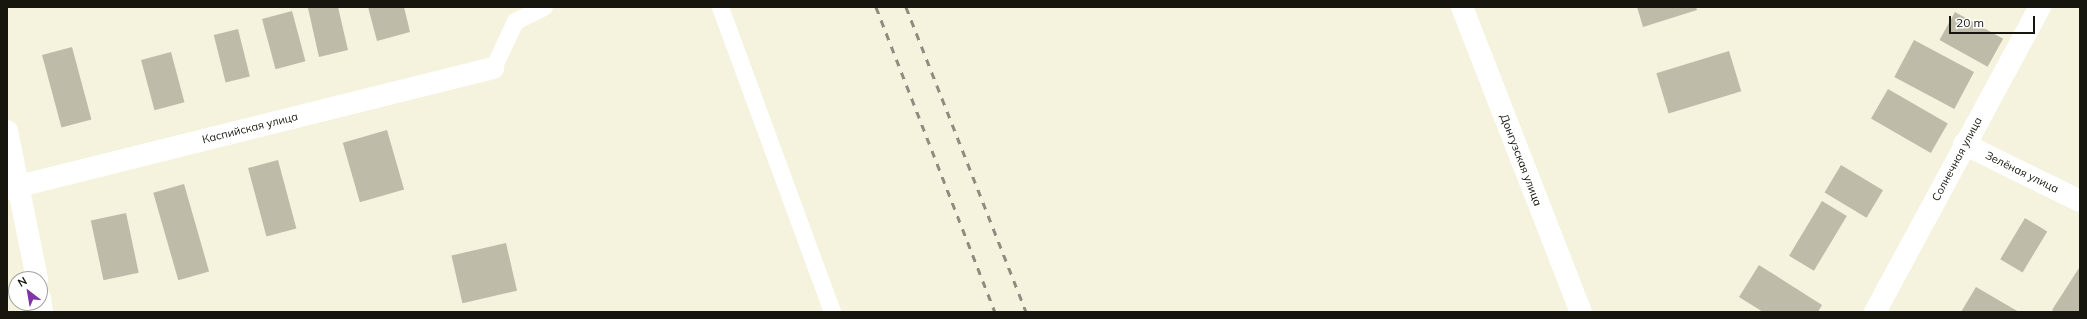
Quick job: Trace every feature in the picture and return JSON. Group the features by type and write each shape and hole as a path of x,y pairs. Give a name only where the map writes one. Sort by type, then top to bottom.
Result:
{"main road":[{"name":"Донгузская улица","path":"1462,7 1581,312"},
{"name":"Солнечная улица","path":"1875,312 1964,144 2040,7"},
{"name":"Каспийская улица","path":"13,187 493,68"},
{"path":"7,130 13,187 34,271"},
{"name":"Зелёная улица","path":"1964,144 2080,201"}],"lane":[{"path":"493,68 515,21 544,7"},
{"path":"720,7 832,312"}],"building":[{"path":"338,7 348,50 319,57 308,8"},
{"path":"368,7 404,7 410,32 377,41"},
{"path":"1637,7 1696,7 1697,10 1643,27"},
{"path":"292,11 305,61 276,69 262,19"},
{"path":"1955,12 2003,39 1988,67 1939,40"},
{"path":"238,29 250,77 226,83 214,35"},
{"path":"1914,40 1974,72 1954,109 1894,77"},
{"path":"72,47 91,119 61,127 42,55"},
{"path":"1729,51 1741,91 1669,113 1656,73"},
{"path":"171,52 184,102 155,110 141,60"},
{"path":"1888,89 1948,123 1931,153 1871,118"},
{"path":"387,130 404,190 360,202 343,143"},
{"path":"278,160 296,229 266,237 248,168"},
{"path":"1841,165 1883,190 1867,218 1825,192"},
{"path":"184,184 209,271 178,280 153,193"},
{"path":"1822,201 1847,216 1814,271 1789,256"},
{"path":"126,213 139,273 103,280 91,220"},
{"path":"2025,218 2047,231 2023,273 2000,259"},
{"path":"506,243 517,291 462,303 451,256"},
{"path":"1759,265 1822,305 1818,312 1763,312 1739,297"},
{"path":"2079,268 2080,312 2055,312 2052,310"},
{"path":"1976,287 2019,312 1961,312"}],"railway":[{"path":"876,7 995,312"},
{"path":"906,7 1026,312"}]}
